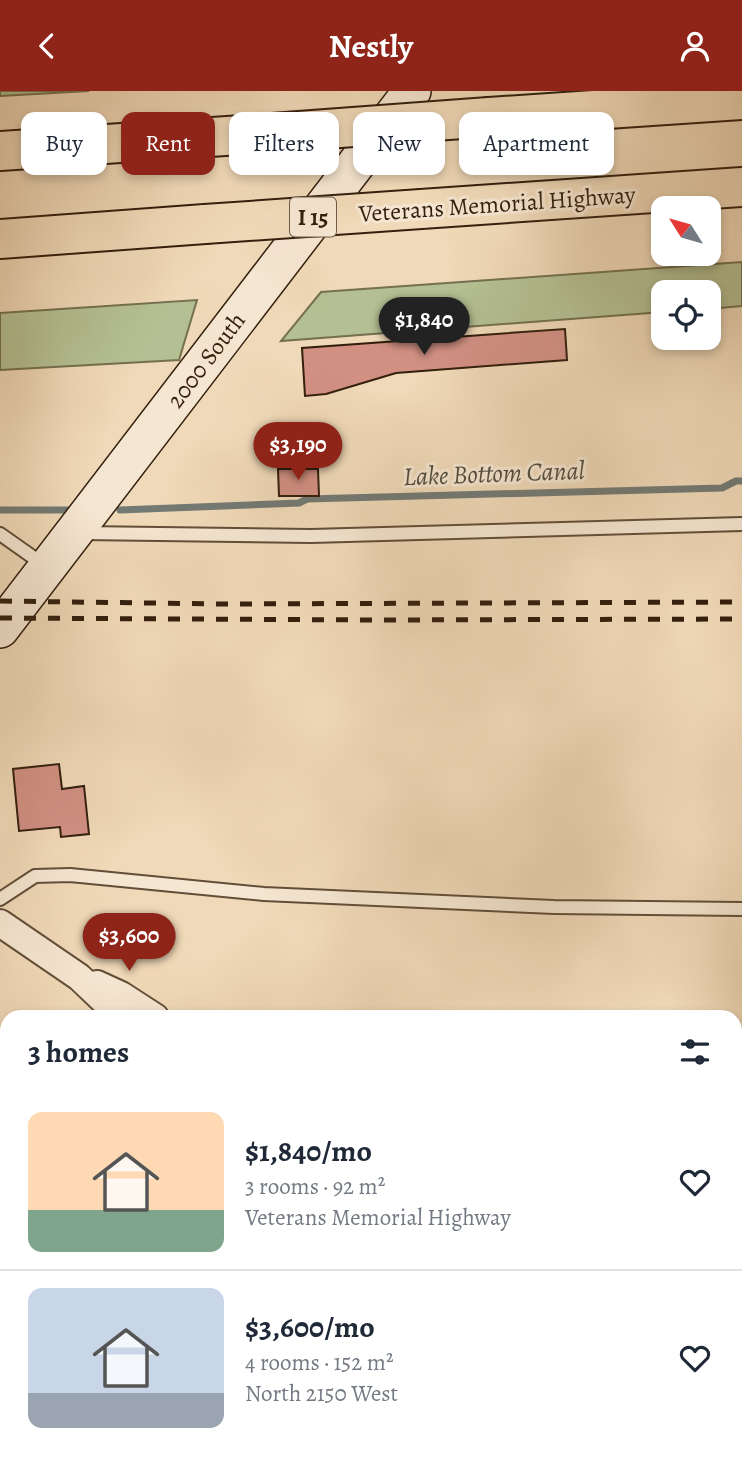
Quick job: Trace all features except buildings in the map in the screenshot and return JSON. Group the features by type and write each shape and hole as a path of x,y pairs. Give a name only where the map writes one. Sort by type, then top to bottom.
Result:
{"highway":[{"path":"0,151 742,100"},
{"name":"Veterans Memorial Highway","path":"0,239 742,187"}],"street":[{"name":"2000 South","path":"0,629 412,91"},
{"path":"0,922 79,977 114,1010"},
{"path":"79,977 121,995 144,1010"}],"lane":[{"path":"74,533 311,536 742,524"},
{"path":"0,534 47,567"},
{"path":"0,899 35,876 70,875 278,894 554,907 742,909"}],"green space":[{"path":"0,91 89,91 0,96"},
{"path":"742,262 742,306 721,308 721,280 651,280 651,313 281,341 321,292 686,266 721,266 721,263"},
{"path":"197,300 179,360 0,370 0,313"}],"waterway":[{"name":"Lake Bottom Canal","path":"120,510 299,503 307,499 722,488 742,481"},
{"name":"Lake Bottom Canal","path":"0,510 69,510"}],"railway":[{"path":"0,601 222,604 742,602"},
{"path":"0,618 742,619"}]}
